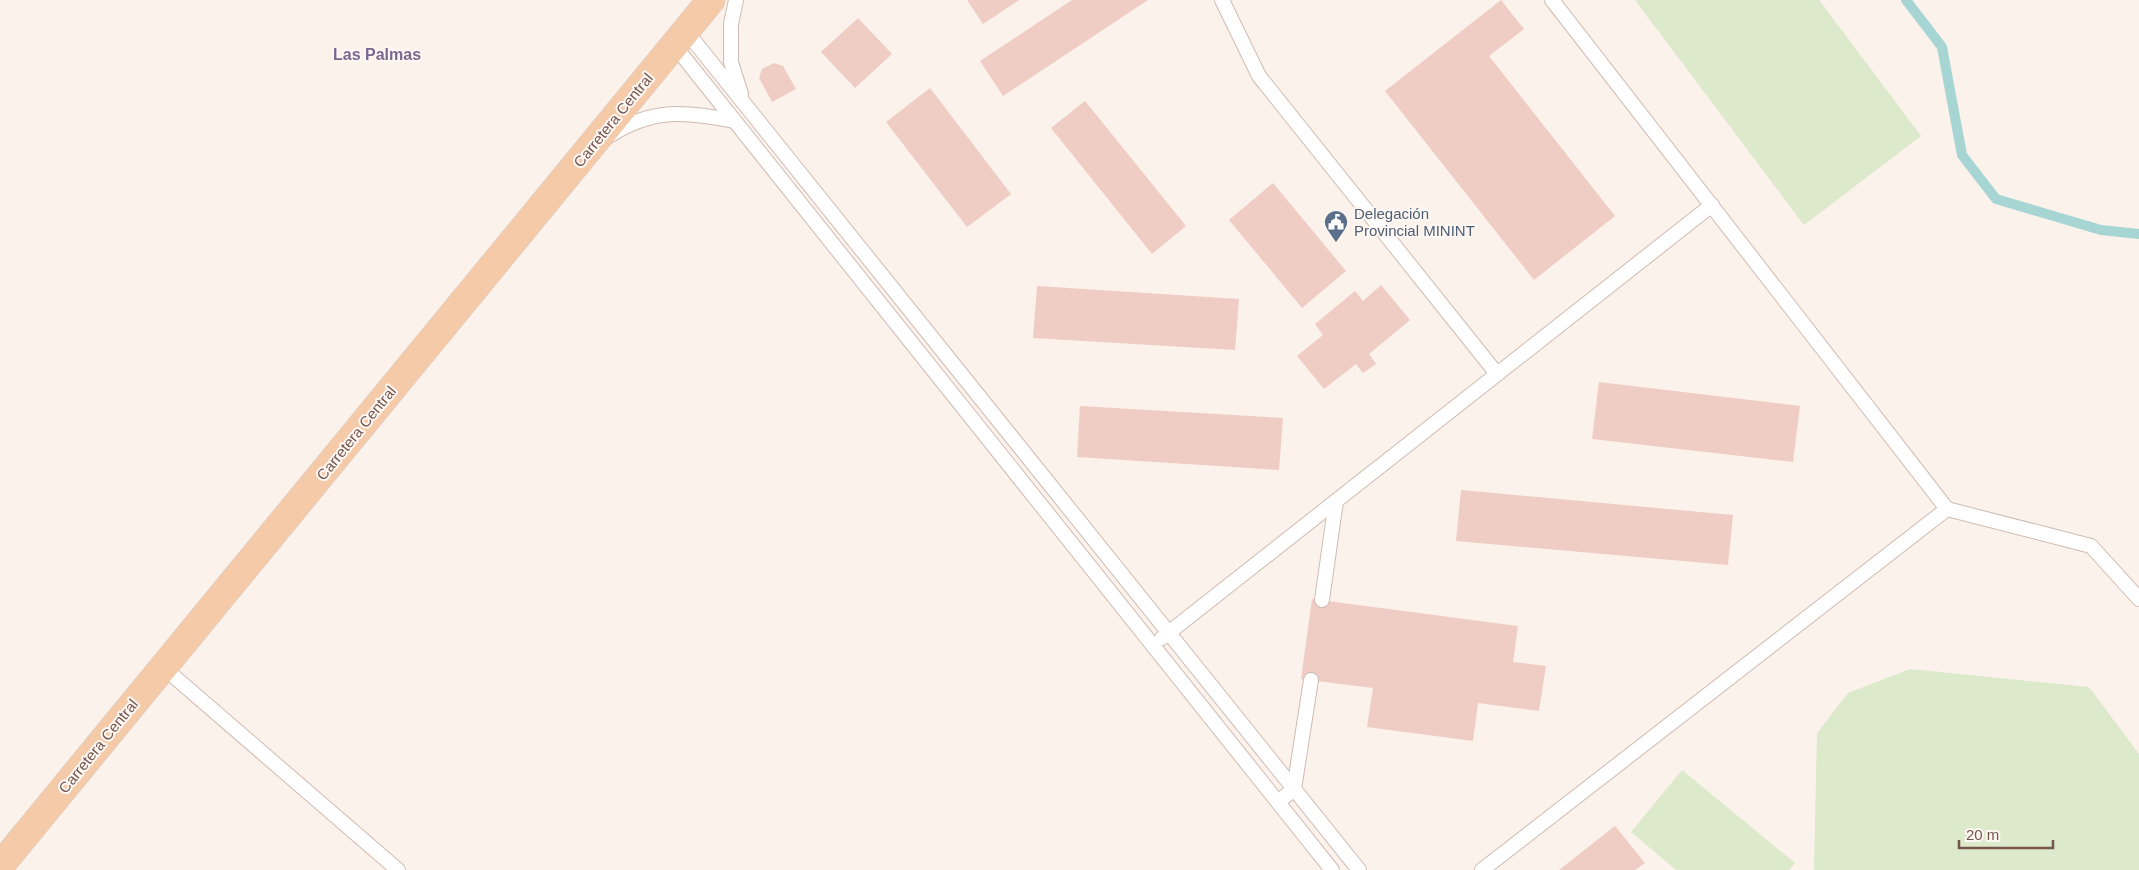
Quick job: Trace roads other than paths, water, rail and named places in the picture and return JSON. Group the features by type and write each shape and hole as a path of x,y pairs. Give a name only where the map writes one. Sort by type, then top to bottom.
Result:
{"main road":[{"name":"Carretera Central","path":"0,866 711,0"}],"lane":[{"path":"736,0 731,24 731,62 743,102"},
{"path":"1222,0 1259,76 1497,374"},
{"path":"1552,0 1947,509 2091,546 2139,599"},
{"path":"680,38 743,102 1360,870"},
{"path":"680,38 734,121 1332,870"},
{"path":"589,148 617,131 653,115 697,113 734,121"},
{"path":"1153,645 1712,205"},
{"path":"1322,600 1336,501"},
{"path":"1482,870 1947,509"},
{"path":"163,667 398,870"},
{"path":"1278,802 1294,788 1311,680"}],"waterway":[{"path":"1906,0 1942,47 1962,155 1996,199 2101,230 2139,234"}],"place":[{"name":"Delegación Provincial MININT","path":"1336,243"}],"district":[{"name":"Las Palmas","path":"377,54"}]}
